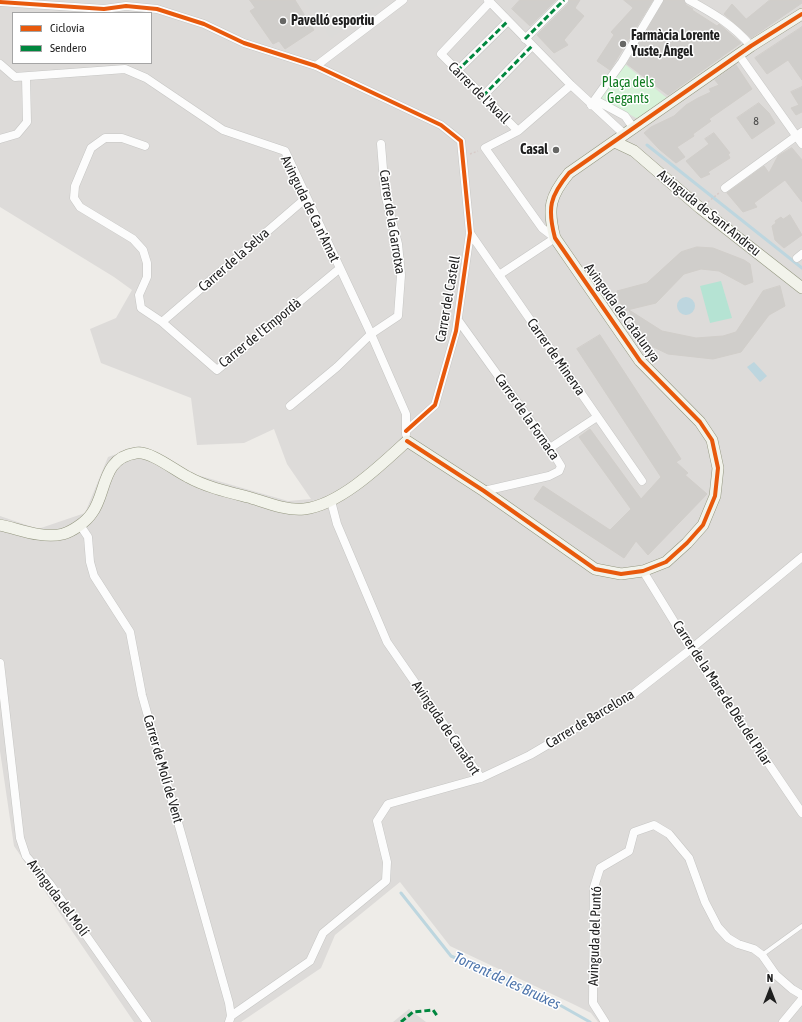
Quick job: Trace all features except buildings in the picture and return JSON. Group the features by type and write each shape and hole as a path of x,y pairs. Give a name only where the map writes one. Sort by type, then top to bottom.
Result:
{"street":[{"path":"119,0 126,6"},
{"path":"316,66 403,0"},
{"path":"525,39 564,0"},
{"path":"591,105 622,62 659,0"},
{"path":"689,0 701,3 720,17 751,46"},
{"path":"489,1 591,105 629,131"},
{"name":"Carrer de l'Avall","path":"489,1 441,54 518,131"},
{"name":"Carrer del Castell","path":"0,2 104,9 126,6 157,9 204,24 244,43 316,66 441,125 462,141 470,233 458,320 435,405 406,436"},
{"name":"Avinguda de Catalunya","path":"406,436 595,569 621,574 643,571 666,562 687,543 703,524 715,496 718,468 712,440 700,422 640,361 555,238 550,220 551,203 556,188 569,173 751,46 802,14"},
{"path":"457,71 508,22"},
{"path":"483,96 532,46"},
{"path":"739,55 799,134 802,144"},
{"name":"Avinguda de Ca n'Amat","path":"0,64 15,77 112,69 125,70 135,73 223,130 285,151 339,269 371,334 406,414 406,436"},
{"path":"0,139 17,134 27,122 26,76"},
{"path":"499,275 555,238 542,228 485,148 518,131 571,85"},
{"path":"591,105 599,102 625,116 629,131"},
{"path":"725,188 799,134"},
{"name":"Carrer de l'Empordà","path":"145,146 122,138 105,138 91,148 75,186 74,198 80,207 133,239 143,250 148,263 147,277 139,295 141,308 162,322 217,370 339,269"},
{"name":"Avinguda de Sant Andreu","path":"615,142 634,151 700,208 802,288"},
{"name":"Carrer de la Garrotxa","path":"371,334 398,316 402,275 398,244 385,194 381,144"},
{"name":"Carrer de la Selva","path":"162,322 306,198"},
{"name":"Carrer de Minerva","path":"470,233 642,481"},
{"name":"Carrer de la Fornaca","path":"458,320 550,448 561,466 559,471 542,478 484,491"},
{"path":"290,406 337,367 371,334"},
{"path":"550,448 598,417"},
{"path":"0,525 38,534 62,534 80,525 93,513 109,472 118,460 137,453 154,457 196,481 284,507 304,509 331,501 390,457 406,436"},
{"name":"Avinguda de Canafort","path":"230,1019 310,961 323,933 386,881 387,862 377,821 388,804 481,778 387,642 337,524 331,501"},
{"name":"Carrer de Molí de Vent","path":"80,525 88,536 90,562 94,576 130,632 142,695 229,1003 230,1019"},
{"name":"Carrer de Barcelona","path":"481,778 530,755 632,695 692,649 802,557"},
{"name":"Carrer de la Mare de Déu del Pilar","path":"643,571 692,649 800,808"},
{"name":"Avinguda del Molí","path":"0,663 20,838 26,856 50,884 146,1022"},
{"name":"Avinguda del Puntó","path":"605,1022 593,1003 594,887 600,868 629,851 634,832 654,824 670,834 689,858 705,902 718,927 728,938 738,944 754,949 762,955 776,975 792,989 802,995"},
{"path":"783,1022 802,999"}],"lane":[{"path":"762,955 802,926"}],"path":[{"path":"463,156 485,148"},
{"path":"700,208 725,188"}],"shaded area":[{"path":"0,0 802,0 802,1022 598,1022 591,1013 450,946 400,882 335,935 321,968 241,1022 134,1022 14,846 0,751 0,516 38,529 85,513 108,457 140,446 190,473 288,501 311,499 287,464 274,429 244,443 197,445 191,398 101,363 90,329 116,318 132,290 114,277 0,207"},
{"path":"304,0 385,0 331,38"},
{"path":"409,1009 426,1022 393,1022"}],"green space":[{"name":"Plaça dels Gegants","path":"622,62 667,98 646,116 636,118 599,97"},
{"path":"721,281 732,318 710,323 700,286"}],"water":[{"path":"686,297 692,300 695,306 692,312 686,315 680,312 677,306 680,300"},
{"path":"754,362 767,376 760,382 747,367"}],"waterway":[{"path":"647,145 802,268"},
{"name":"Torrent de les Bruixes","path":"401,893 451,956 542,995 590,1022"}],"marked path":[{"path":"525,39 564,0"},
{"path":"457,71 508,21"},
{"path":"483,96 532,46"},
{"path":"401,1022 413,1012 433,1010 438,1017"}],"cycle path":[{"path":"0,2 104,9 126,6 157,9 204,24 244,43 316,66 441,125 461,141 470,233 456,331 435,405 406,431"},
{"path":"407,441 484,491 595,569 621,574 643,571 666,562 687,543 703,525 715,496 718,468 712,440 700,422 640,361 555,238 551,218 552,203 554,196 569,173 751,46 802,14"}],"place":[{"name":"Pavelló esportiu","path":"283,21"},
{"name":"Farmàcia Lorente Yuste, Ángel","path":"623,44"},
{"name":"Casal","path":"556,150"}]}
